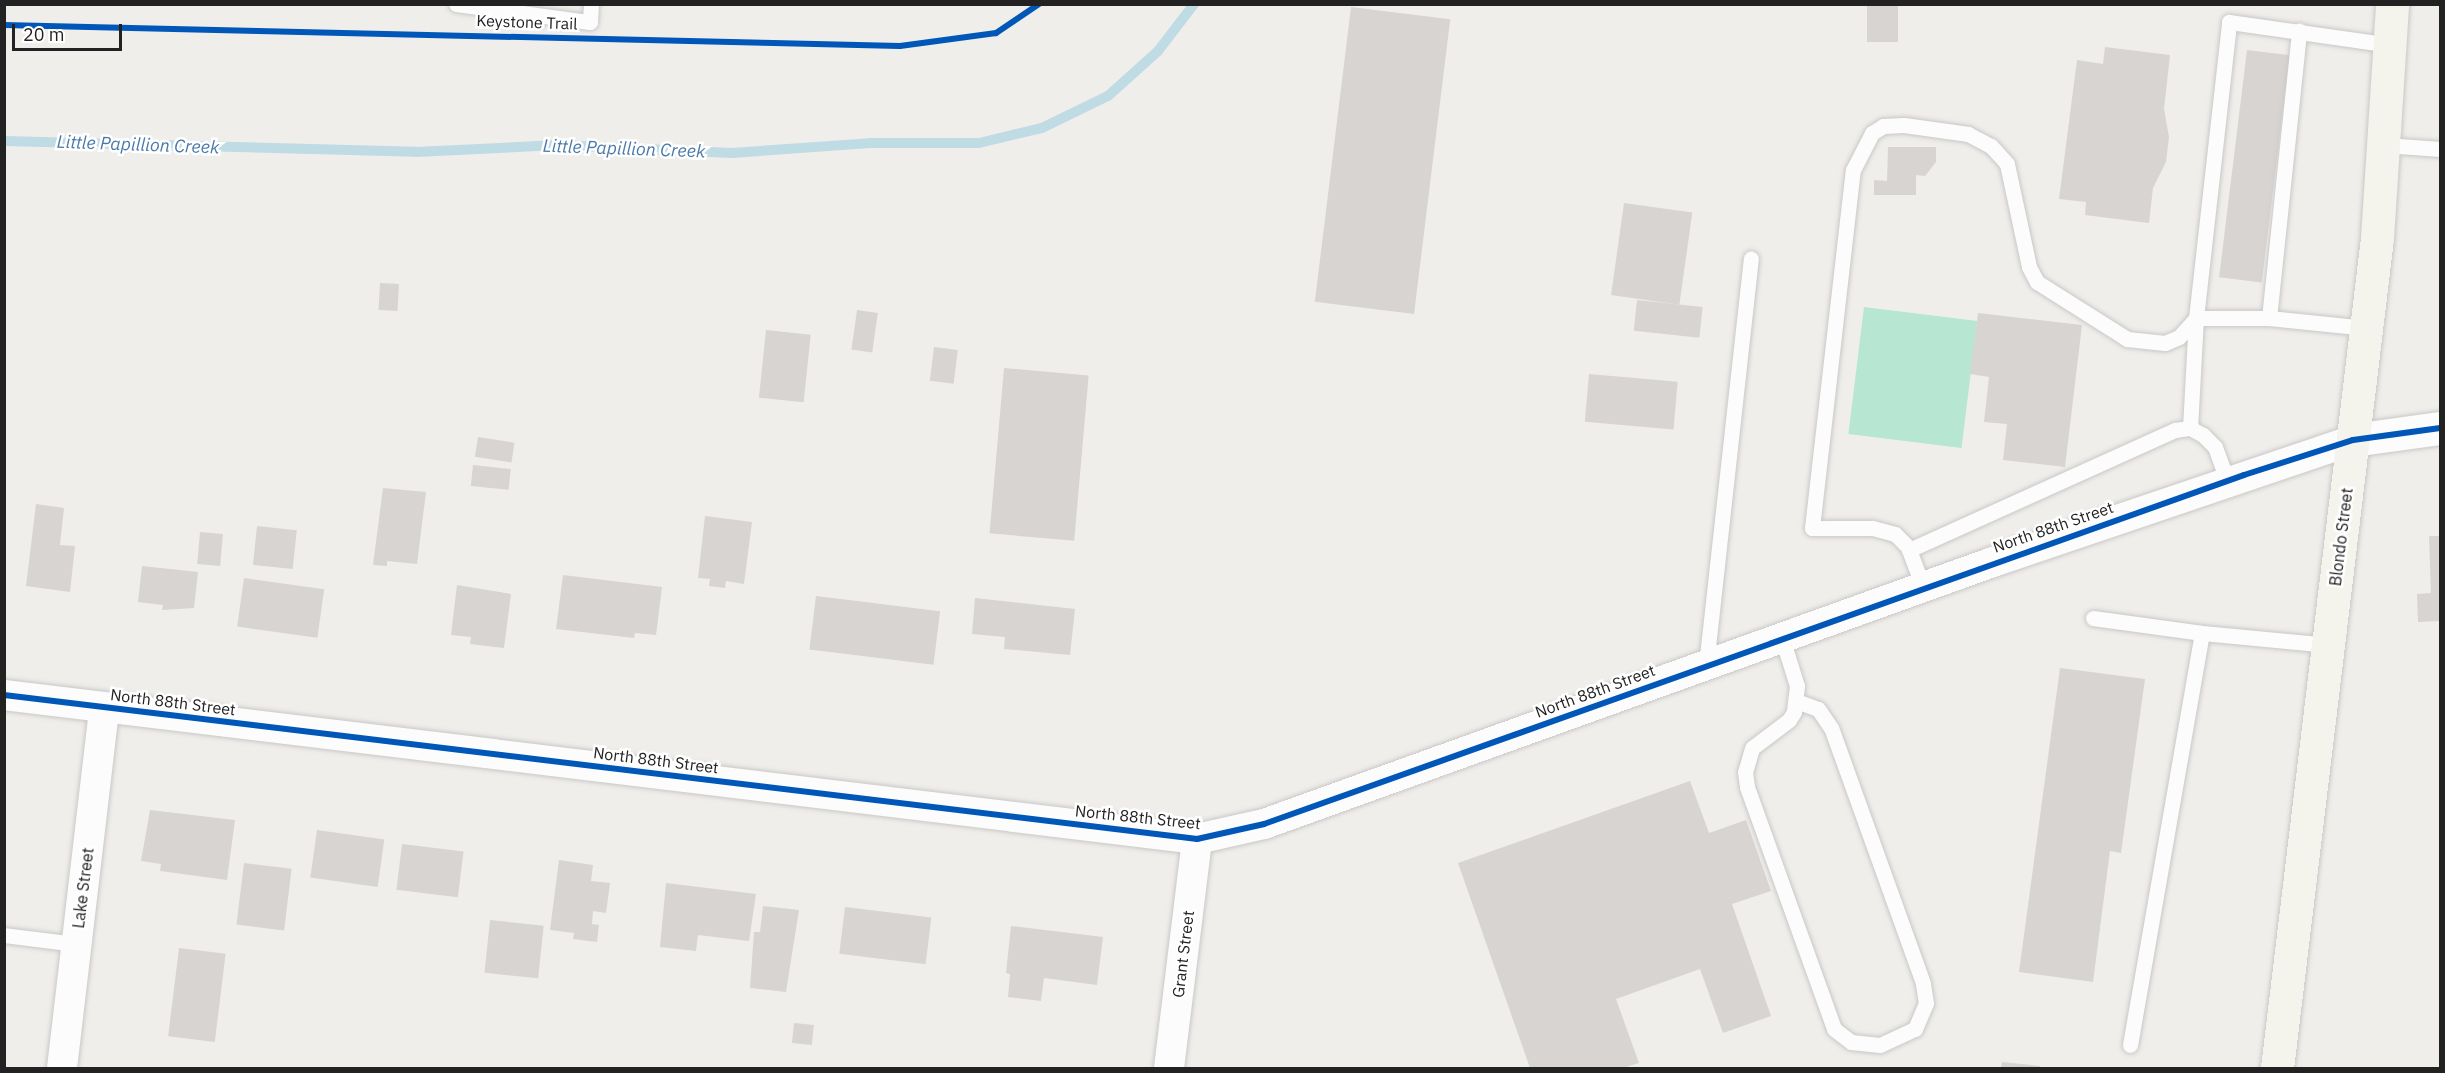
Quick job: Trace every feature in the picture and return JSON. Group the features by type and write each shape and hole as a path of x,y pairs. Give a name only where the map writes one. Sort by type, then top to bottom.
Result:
{"main road":[{"name":"Blondo Street","path":"2277,1068 2366,328 2385,145 2392,4"}],"street":[{"path":"2353,440 2440,428"},
{"name":"North 88th Street","path":"4,695 1197,839 1264,824 2227,480 2353,440"},
{"name":"Lake Street","path":"62,1068 104,708"},
{"name":"Grant Street","path":"1169,1068 1197,839"}],"lane":[{"path":"456,4 590,22 591,4"},
{"path":"2190,428 2196,318 2229,22 2390,45"},
{"path":"2269,318 2299,31"},
{"path":"1923,588 1909,550 1895,534 1872,528 1812,528 1853,170 1872,133 1883,126 1904,125 1968,134 1991,146 2007,165 2029,267 2037,282 2122,337 2165,343 2179,338 2196,318 2269,318 2366,328"},
{"path":"2385,145 2440,149"},
{"path":"1706,665 1751,258"},
{"path":"1909,550 2175,430 2190,428 2203,435 2215,447 2227,480"},
{"path":"2093,618 2202,633 2329,645"},
{"path":"2130,1045 2202,633"},
{"path":"1782,638 1797,686 1796,701 1789,720 1752,748 1745,772 1747,787 1834,1029 1851,1042 1880,1045 1915,1029 1926,1003 1923,983 1832,728 1818,709 1796,701"},
{"path":"4,935 76,944"}],"green space":[{"path":"1864,307 1977,321 1962,448 1848,434"}],"building":[{"path":"1867,4 1898,4 1898,42 1867,42"},
{"path":"1351,7 1450,19 1414,314 1315,302"},
{"path":"2105,47 2170,55 2164,109 2169,137 2166,162 2153,188 2149,223 2085,215 2086,202 2059,199 2077,60 2103,64"},
{"path":"2247,50 2290,55 2262,283 2219,277"},
{"path":"1888,147 1936,147 1936,162 1925,176 1916,175 1916,195 1874,195 1874,180 1887,181"},
{"path":"1624,203 1692,213 1679,305 1611,295"},
{"path":"380,283 399,284 398,311 379,310"},
{"path":"1637,300 1703,307 1699,338 1634,331"},
{"path":"857,310 878,313 872,353 851,350"},
{"path":"1978,313 2082,325 2065,467 2003,460 2007,424 1984,422 1989,377 1970,374"},
{"path":"766,330 811,335 804,402 759,398"},
{"path":"934,347 958,350 954,384 930,381"},
{"path":"1004,368 1089,375 1074,541 990,533"},
{"path":"1589,374 1678,382 1673,430 1585,422"},
{"path":"478,437 515,443 511,463 475,457"},
{"path":"473,465 511,469 509,490 471,486"},
{"path":"383,488 426,492 417,564 387,561 387,566 373,565"},
{"path":"36,504 64,508 60,545 75,546 70,592 26,586"},
{"path":"705,516 752,522 744,584 726,581 725,588 709,586 710,579 698,578"},
{"path":"257,526 297,530 293,569 253,565"},
{"path":"200,532 223,534 220,566 197,564"},
{"path":"2429,536 2440,536 2440,621 2418,622 2417,594 2431,593"},
{"path":"142,566 198,572 194,608 162,610 163,605 138,602"},
{"path":"563,575 662,587 656,635 635,633 634,638 556,629"},
{"path":"244,578 324,589 317,638 237,627"},
{"path":"457,585 511,594 504,648 470,644 471,637 451,635"},
{"path":"816,596 940,611 933,665 809,650"},
{"path":"975,598 1075,609 1070,655 1004,649 1005,637 972,634"},
{"path":"2060,668 2145,679 2121,853 2110,851 2093,982 2019,972"},
{"path":"1690,781 1709,833 1746,820 1771,891 1732,904 1771,1016 1723,1033 1700,969 1616,999 1639,1063 1623,1068 1530,1068 1458,863"},
{"path":"150,810 235,820 227,880 160,871 161,864 141,861"},
{"path":"317,830 384,839 378,887 310,878"},
{"path":"402,844 464,852 458,897 396,890"},
{"path":"559,860 593,865 591,881 610,883 606,913 593,911 592,924 599,925 597,942 573,939 574,933 550,930"},
{"path":"244,863 292,869 284,930 236,925"},
{"path":"666,883 756,894 749,941 698,935 696,951 660,947"},
{"path":"763,906 799,910 786,992 750,988 754,932 760,932"},
{"path":"845,907 931,918 926,964 839,954"},
{"path":"490,920 544,926 538,978 484,973"},
{"path":"1011,926 1103,937 1097,985 1044,978 1041,1001 1008,997 1010,974 1006,973"},
{"path":"179,948 226,954 215,1042 168,1036"},
{"path":"794,1023 814,1025 812,1045 792,1043"},
{"path":"2002,1062 2040,1066 2040,1068 2001,1068"}],"waterway":[{"name":"Little Papillion Creek","path":"4,141 416,152 557,145 732,153 870,143 979,143 1042,128 1108,96 1158,51 1194,4"}],"cycle path":[{"name":"Keystone Trail","path":"4,25 900,46 996,33 1039,4"},
{"path":"4,695 1197,839 1264,824 2244,475 2353,440 2440,428"}]}
